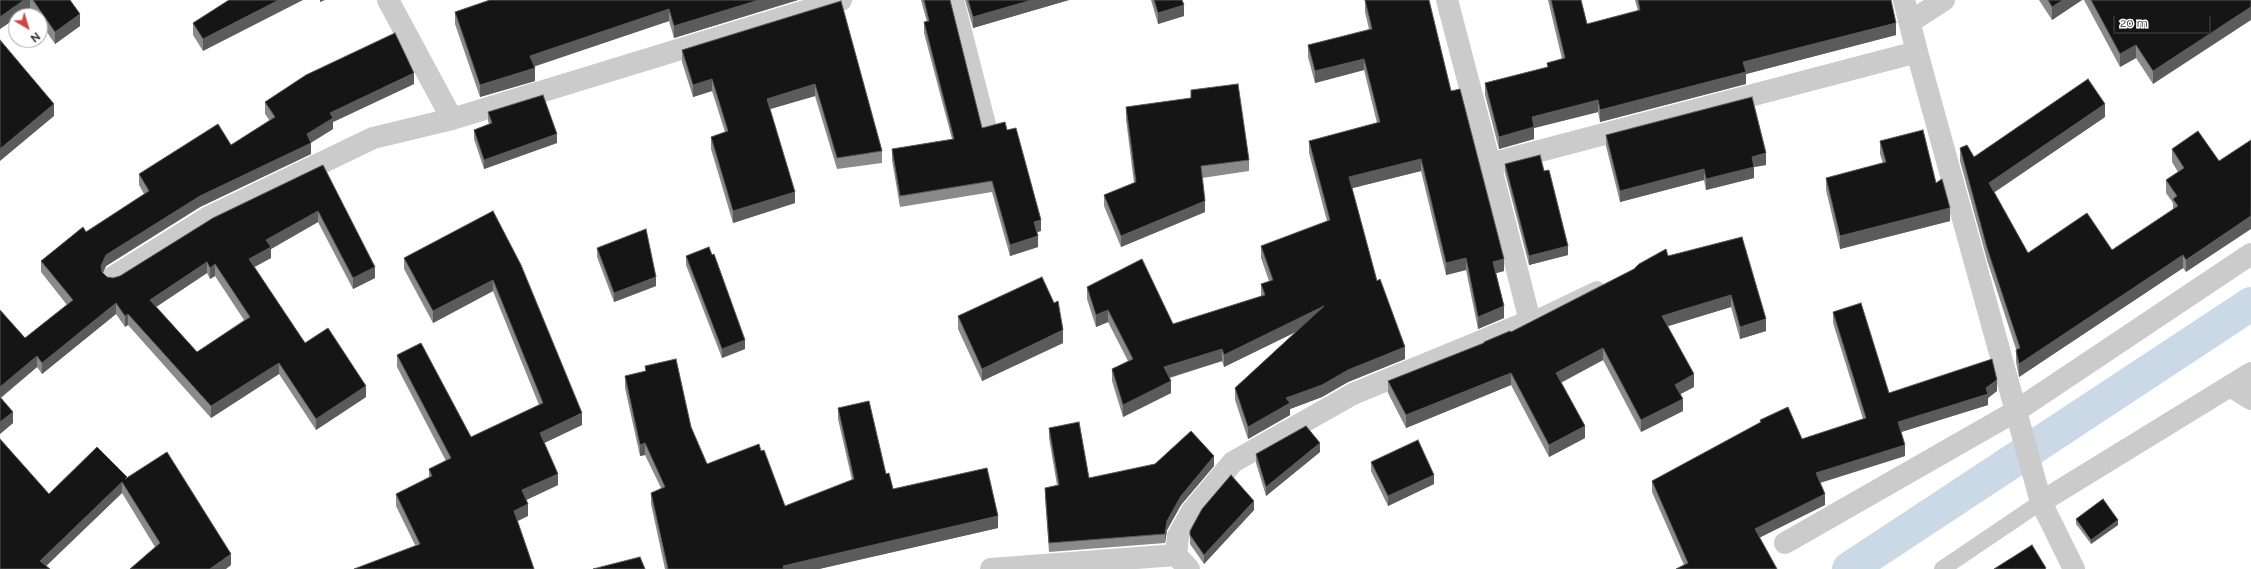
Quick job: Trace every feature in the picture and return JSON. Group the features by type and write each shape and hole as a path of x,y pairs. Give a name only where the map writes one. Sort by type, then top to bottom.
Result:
{"street":[{"path":"388,0 452,119"},
{"path":"113,277 208,218 373,138 452,119 841,0"},
{"path":"991,569 1183,562 1178,536 1192,511 1233,462 1353,394 1530,321 1448,0"},
{"path":"1904,0 2041,502 2074,569"},
{"path":"1910,22 1944,0"},
{"path":"1490,164 1917,52"},
{"path":"1785,543 2016,411 2251,254"},
{"path":"2041,502 2251,373"},
{"path":"2230,386 2251,399"}],"lane":[{"path":"956,0 989,128"},
{"path":"1530,321 1609,283"},
{"path":"1942,569 2041,502"}],"building":[{"path":"0,0 24,0 13,8 8,8 8,11 0,17"},
{"path":"33,0 70,0 80,14 55,32 48,22 48,8 38,8"},
{"path":"229,0 279,0 203,39 193,23"},
{"path":"490,0 759,0 674,26 669,9 530,56 535,68 480,85 455,12"},
{"path":"924,0 950,0 982,128 1005,122 1007,130 1016,128 1041,220 1034,222 1038,236 1010,245 992,181 900,196 892,149 954,139 924,22 929,21"},
{"path":"968,0 1032,0 973,17"},
{"path":"1154,0 1182,0 1184,5 1158,13"},
{"path":"1365,0 1429,0 1451,91 1460,89 1504,259 1493,262 1504,306 1478,317 1466,258 1446,263 1421,159 1349,177 1377,281 1380,279 1405,347 1348,370 1322,385 1286,398 1290,403 1248,427 1235,388 1324,306 1224,355 1222,349 1164,367 1171,381 1123,405 1112,369 1133,359 1108,310 1096,315 1087,287 1142,259 1173,324 1265,295 1261,284 1273,280 1261,246 1330,220 1309,141 1380,122 1364,59 1315,71 1308,45 1372,29"},
{"path":"1551,0 1581,0 1587,24 1640,10 1638,0 1891,0 1896,23 1743,62 1746,72 1600,110 1598,100 1532,117 1534,127 1499,137 1485,83 1548,67 1547,63 1565,58"},
{"path":"2048,0 2063,0 2052,7"},
{"path":"2091,0 2251,0 2251,7 2153,71 2136,45 2120,54"},
{"path":"841,1 882,151 837,158 815,84 767,99 795,192 733,211 711,137 728,131 712,79 693,85 682,50"},
{"path":"395,33 414,73 330,113 333,118 307,134 311,143 200,196 106,255 101,266 102,272 107,277 113,278 120,276 213,218 323,165 375,267 353,278 318,211 266,240 271,247 249,259 305,343 328,328 366,386 316,419 279,363 211,406 128,314 125,316 116,303 42,363 37,356 0,387 0,310 25,338 73,300 41,261 83,227 86,232 149,191 139,174 218,124 231,145 275,117 265,102 306,75","holes":["207,262 210,268 215,264 250,317 197,352 150,300"]},
{"path":"0,40 54,104 0,149"},
{"path":"2088,79 2105,104 1989,183 2028,253 2087,213 2112,250 2178,206 2173,199 2177,196 2166,180 2184,168 2172,149 2198,131 2219,161 2251,140 2251,216 2186,260 2183,255 2019,364 2016,350 2020,348 1987,248 1960,148 1967,145 1974,157"},
{"path":"1238,84 1249,160 1201,166 1205,201 1121,236 1104,195 1136,182 1126,107 1191,98 1191,90"},
{"path":"543,95 557,134 484,160 474,130 492,123 488,112"},
{"path":"1752,97 1766,153 1752,157 1754,167 1706,179 1704,169 1620,191 1606,135"},
{"path":"1923,130 1936,183 1942,179 1950,208 1840,236 1826,178 1886,162 1880,141"},
{"path":"1540,155 1544,171 1549,170 1568,246 1529,256 1505,164"},
{"path":"493,211 521,265 582,413 540,433 558,474 522,490 528,504 514,511 534,569 354,569 420,544 396,494 432,476 429,469 451,458 397,355 421,343 471,437 543,403 493,280 433,311 404,258"},
{"path":"646,229 656,277 614,293 597,248"},
{"path":"1742,237 1766,319 1740,327 1731,295 1662,316 1694,374 1675,385 1683,399 1641,420 1603,348 1556,373 1585,426 1549,445 1511,373 1406,415 1388,381 1484,343 1510,331 1511,332 1634,269 1639,264 1666,249 1668,256"},
{"path":"709,247 712,255 714,254 745,340 722,349 686,256"},
{"path":"1042,277 1054,303 1058,301 1063,330 982,369 958,316"},
{"path":"1861,303 1889,393 1992,359 1997,380 1986,388 1988,394 1898,422 1905,445 1816,473 1825,494 1755,529 1777,569 1676,569 1688,563 1652,481 1761,422 1760,420 1788,407 1802,439 1866,418 1833,312"},
{"path":"676,359 691,427 707,464 759,444 761,451 764,450 785,506 854,479 838,408 869,401 886,474 889,473 893,489 987,468 998,516 783,566 784,569 668,569 651,493 665,487 645,443 640,445 625,376 646,371 645,366"},
{"path":"0,397 13,412 0,422"},
{"path":"1079,422 1089,478 1155,464 1191,431 1214,456 1181,496 1167,521 1165,534 1049,543 1045,488 1059,485 1049,428"},
{"path":"1306,426 1320,443 1266,487 1256,454"},
{"path":"0,439 49,494 97,447 127,477 125,479 167,452 231,554 210,569 130,569 160,543 122,482 40,561 50,569 0,569"},
{"path":"1418,440 1434,475 1388,496 1371,462"},
{"path":"1231,475 1254,501 1204,555 1190,535 1190,531 1202,509"},
{"path":"2103,499 2118,520 2091,540 2076,519"},
{"path":"2032,545 2046,568 2045,569 1994,569"},
{"path":"640,557 645,569 593,569"}],"waterway":[{"path":"1849,569 2251,304"}]}
